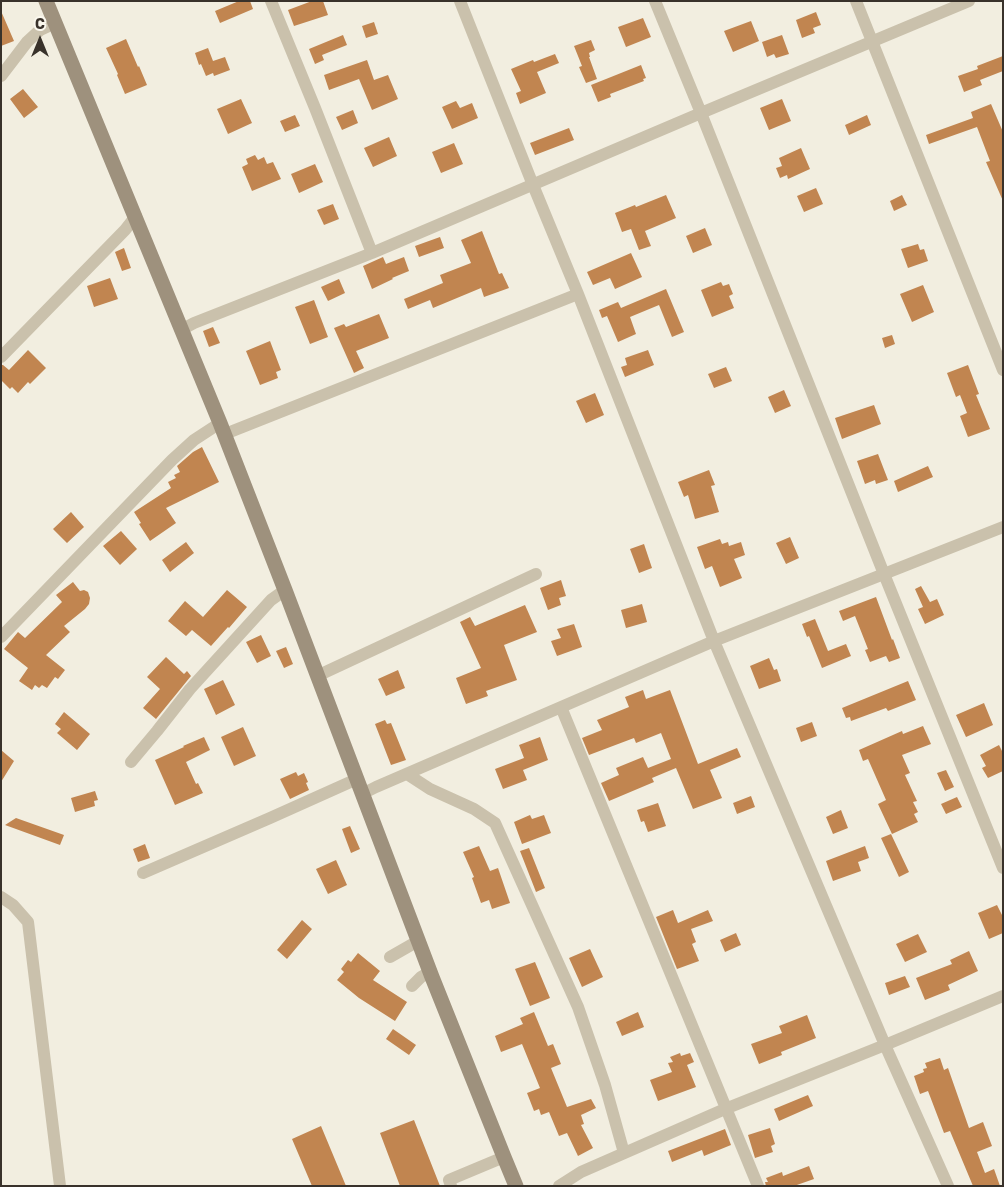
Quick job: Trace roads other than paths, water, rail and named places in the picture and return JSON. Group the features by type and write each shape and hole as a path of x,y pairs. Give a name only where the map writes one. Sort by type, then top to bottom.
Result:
{"street":[{"path":"46,1 222,429 430,972 516,1186"},
{"path":"271,1 316,108 372,253"},
{"path":"460,1 578,294 714,641 885,1046 948,1186"},
{"path":"655,1 1003,868"},
{"path":"856,1 1003,370"},
{"path":"181,330 194,323 372,253 969,1"},
{"path":"1,76 27,42 40,30 55,23"},
{"path":"1,357 126,230 136,216"},
{"path":"1,638 172,460 194,440 578,294"},
{"path":"362,794 714,641 1003,526"},
{"path":"317,676 536,574"},
{"path":"131,762 190,689 270,600 285,590"},
{"path":"561,707 758,1186"},
{"path":"407,774 430,789 474,809 495,823 578,1007 605,1085 624,1153"},
{"path":"143,873 356,779"},
{"path":"1,897 13,905 28,922 60,1186"},
{"path":"390,957 418,941"},
{"path":"412,986 421,977 430,972"},
{"path":"560,1186 581,1172 725,1109 885,1046 1003,996"},
{"path":"451,1186 449,1180 504,1157"}]}
